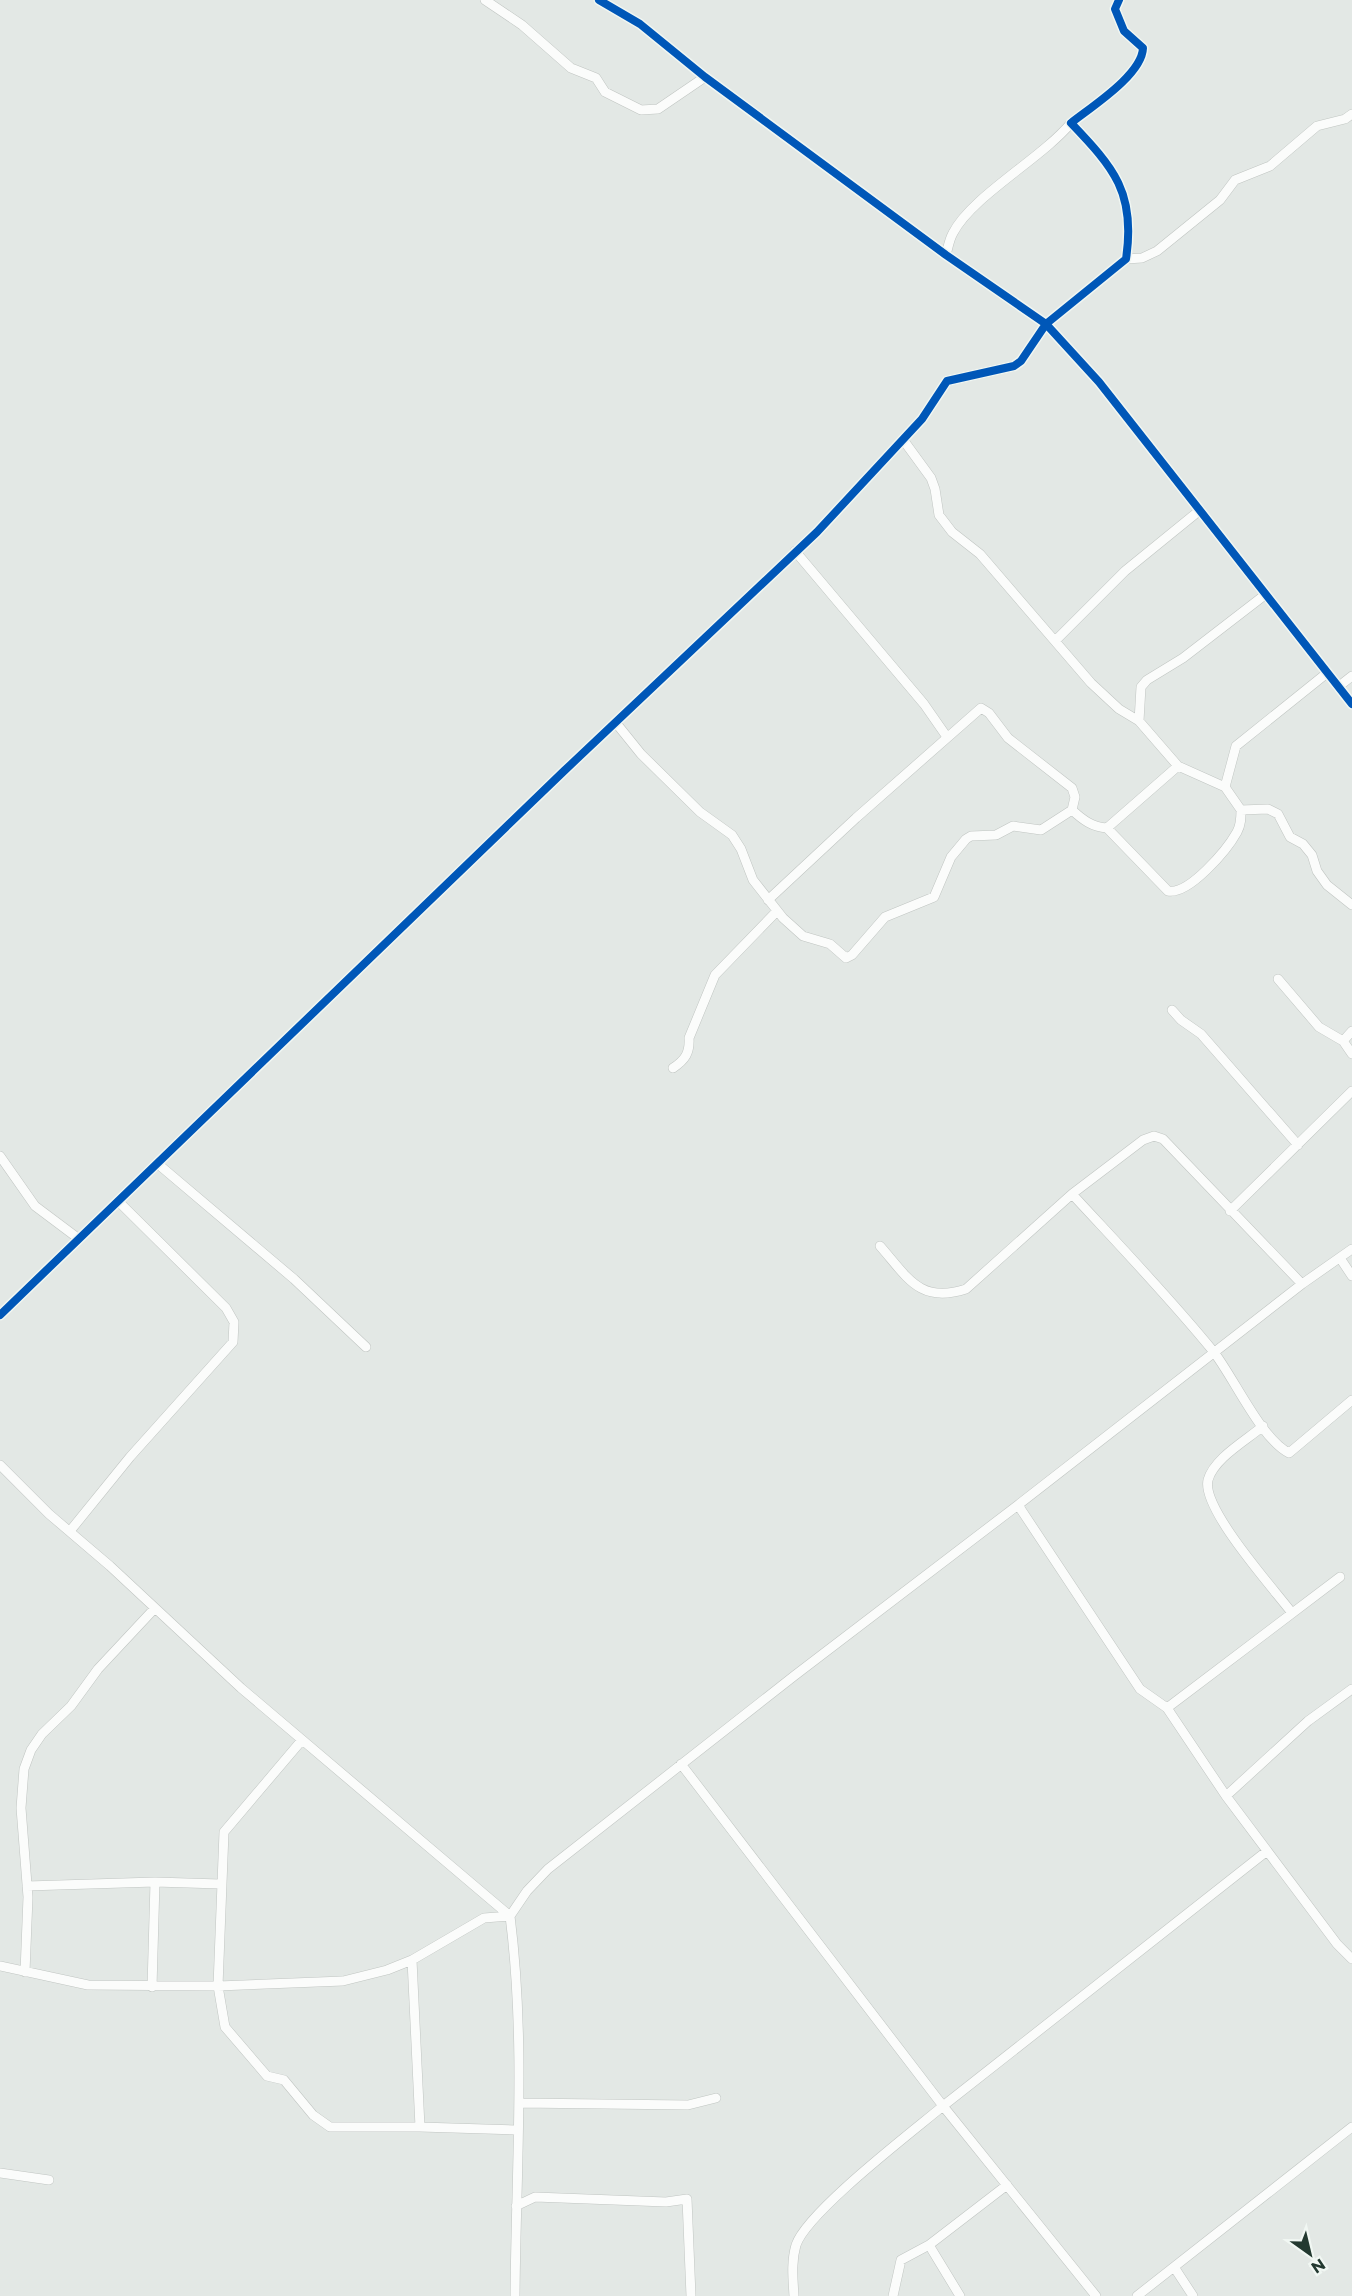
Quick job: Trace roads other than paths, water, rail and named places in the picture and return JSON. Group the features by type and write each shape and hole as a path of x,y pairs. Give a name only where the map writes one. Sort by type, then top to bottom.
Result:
{"street":[{"path":"485,0 522,26 571,68 596,78 605,92 641,110 658,109 705,77"},
{"path":"599,0 640,24 705,77 946,255 1046,324 1099,382 1352,704"},
{"path":"946,255 953,232 972,209 1121,83 1142,58 1143,48 1124,31 1115,9 1119,0"},
{"path":"0,1315 817,532 904,441 922,419 947,381 1014,366 1021,361 1046,324 1126,259 1142,258 1157,251 1220,200 1235,180 1270,166 1317,126 1346,119 1352,114"},
{"path":"1071,123 1105,158 1124,193 1130,231 1126,259"},
{"path":"904,441 931,478 939,515 952,532 980,554 1091,683 1119,709 1139,721 1178,766 1225,787 1241,810 1237,832 1224,849 1184,890 1174,892 1168,891 1107,828 1097,827 1084,821 1072,810"},
{"path":"1055,641 1125,571 1200,510"},
{"path":"795,551 917,695 947,737"},
{"path":"1139,721 1141,687 1148,680 1183,658 1266,594"},
{"path":"1225,787 1236,746 1327,673"},
{"path":"1338,687 1352,675"},
{"path":"616,723 641,754 700,812 732,835 741,849 753,880 768,900 777,911 803,936 830,944 846,958 857,950 885,917 934,897 951,857 966,839 971,836 996,835 1013,826 1041,830 1072,810 1075,797 1072,788 1008,738 981,708 768,900"},
{"path":"1107,828 1178,766"},
{"path":"1241,810 1268,809 1278,814 1290,837 1303,844 1312,855 1317,871 1327,885 1352,905"},
{"path":"673,1068 683,1061 690,1049 689,1038 715,975 777,911"},
{"path":"1278,979 1319,1027 1343,1041 1352,1054"},
{"path":"1172,1010 1181,1020 1201,1034 1298,1145"},
{"path":"1343,1041 1352,1031"},
{"path":"1230,1211 1352,1091"},
{"path":"880,1246 918,1288 946,1295 966,1289 1072,1194 1143,1140 1154,1136 1163,1139 1302,1284"},
{"path":"0,1156 34,1206 80,1239"},
{"path":"158,1164 294,1279 366,1347"},
{"path":"1072,1194 1214,1353 1263,1426 1289,1453 1352,1400"},
{"path":"70,1531 130,1457 220,1360 235,1335 234,1322 226,1308 118,1201"},
{"path":"514,2296 516,2130 519,2103 518,1979 510,1916 527,1891 548,1869 681,1764 1302,1284 1352,1249"},
{"path":"1340,1258 1352,1276"},
{"path":"1263,1426 1215,1466 1208,1479 1207,1492 1234,1538 1292,1613"},
{"path":"0,1465 302,1740 510,1916"},
{"path":"1018,1505 1140,1689 1167,1708 1226,1796 1337,1944 1352,1959"},
{"path":"1167,1708 1340,1577"},
{"path":"25,1972 28,1923 21,1808 24,1769 31,1750 42,1734 71,1706 98,1669 155,1608"},
{"path":"1226,1796 1308,1721 1352,1689"},
{"path":"302,1740 224,1832 220,1884 218,1986 225,2027 267,2076 284,2080 313,2115 330,2127 516,2130"},
{"path":"681,1764 944,2106 1096,2296"},
{"path":"794,2296 792,2269 796,2244 809,2224 843,2191 944,2106 1267,1851"},
{"path":"27,1886 155,1882 220,1884"},
{"path":"152,1987 155,1882"},
{"path":"0,1966 88,1985 218,1986 343,1981 387,1970 412,1960 484,1918 510,1916"},
{"path":"412,1960 420,2127"},
{"path":"519,2103 688,2105 716,2098"},
{"path":"1137,2296 1352,2127"},
{"path":"0,2173 49,2180"},
{"path":"893,2296 901,2260 929,2245 1007,2185"},
{"path":"516,2206 535,2197 666,2202 686,2199 691,2296"},
{"path":"929,2245 960,2296"},
{"path":"1174,2267 1193,2296"}]}
